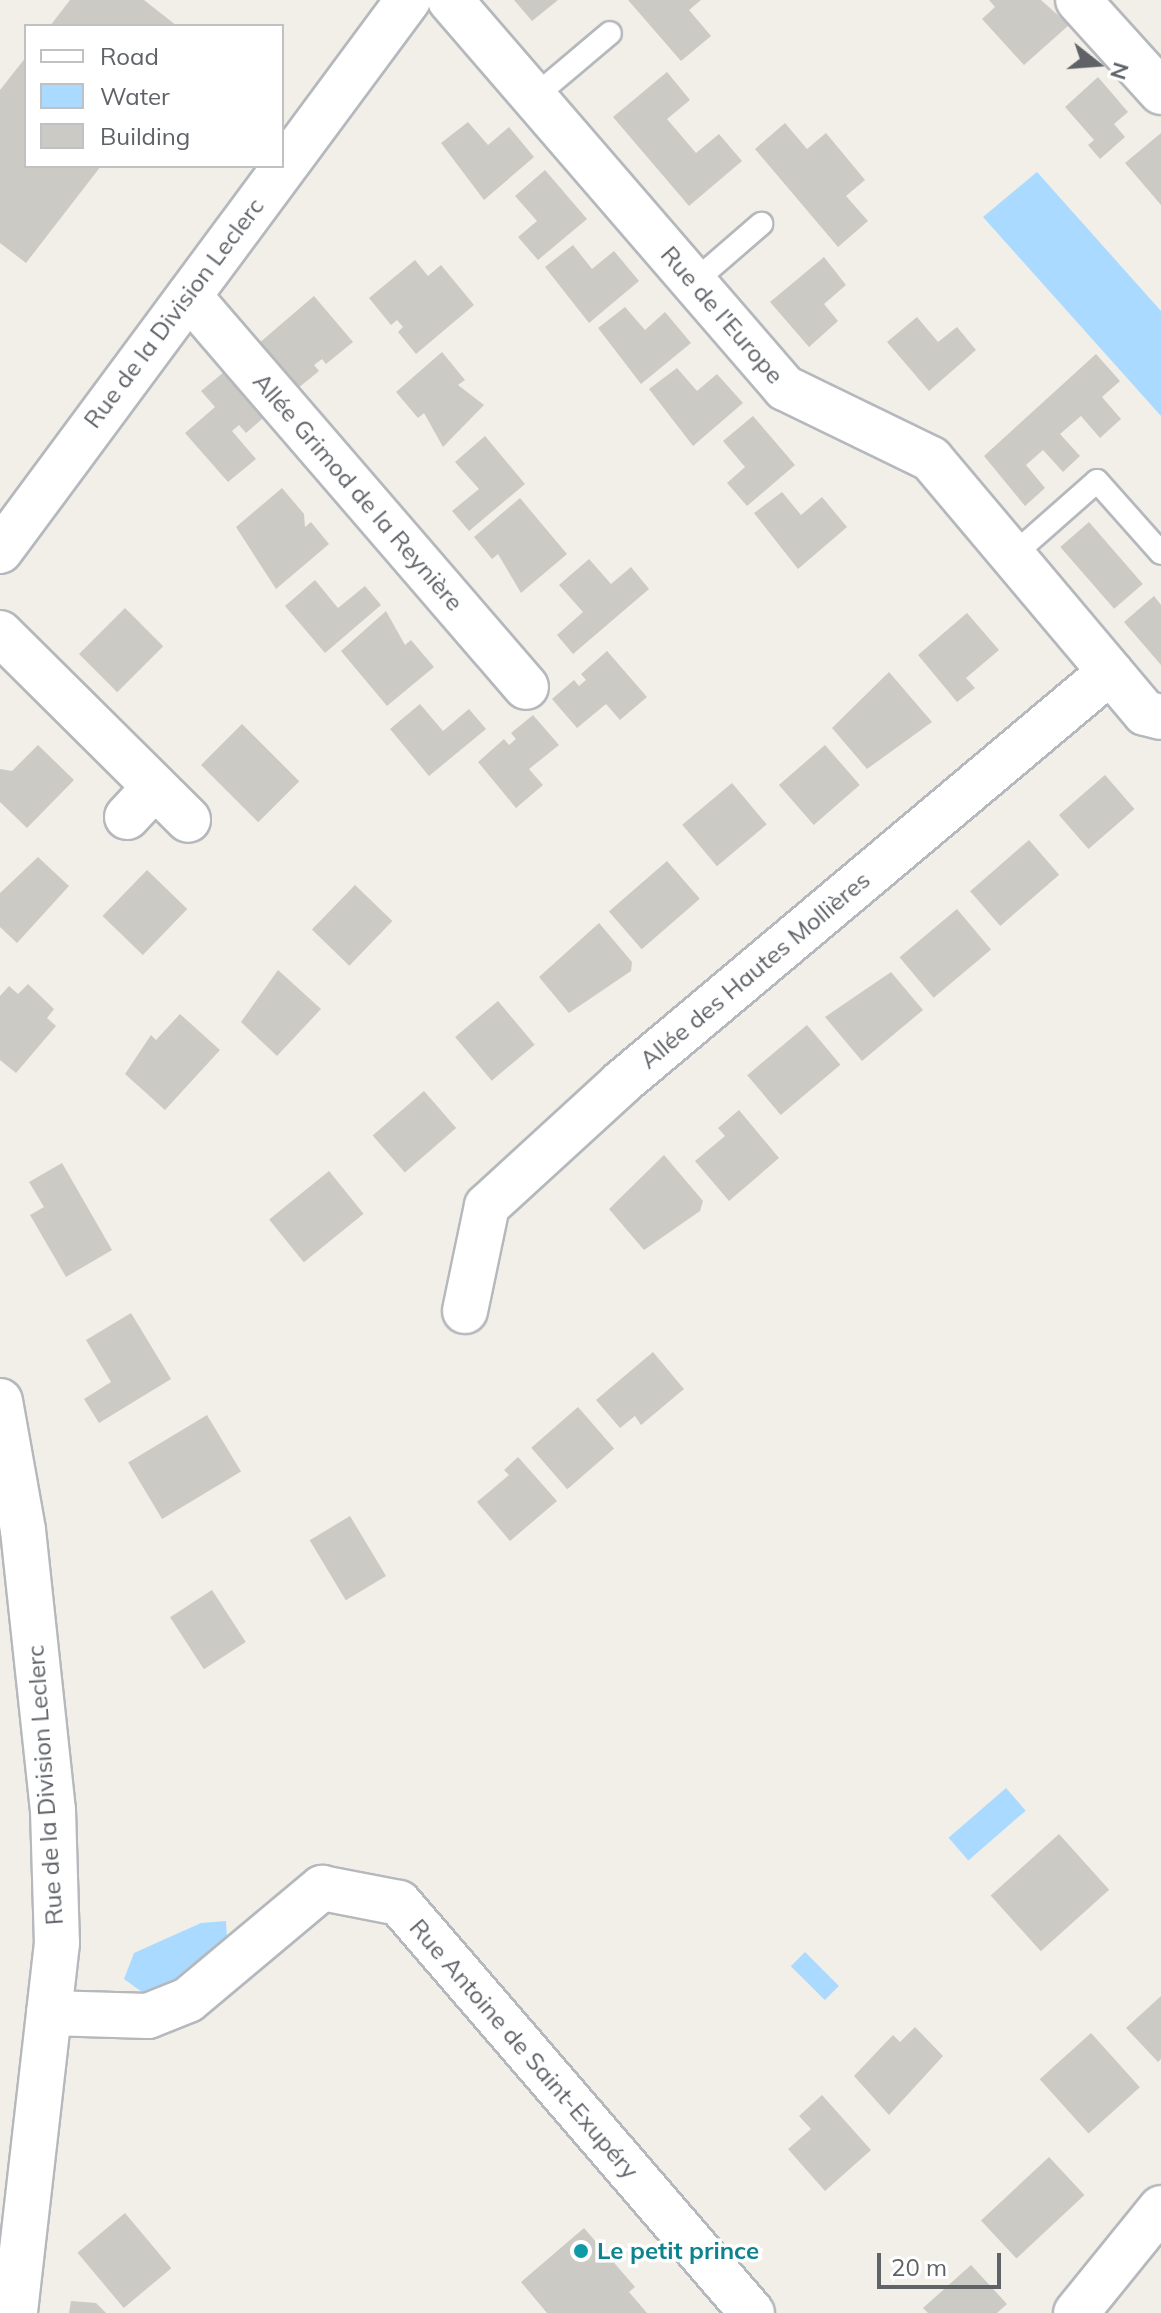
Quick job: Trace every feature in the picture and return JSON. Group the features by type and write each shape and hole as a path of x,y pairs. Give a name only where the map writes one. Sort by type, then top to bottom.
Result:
{"street":[{"name":"Rue de la Division Leclerc","path":"284,168 408,0"},
{"name":"Rue de l'Europe","path":"450,0 785,388 931,459 1145,713 1161,717"},
{"path":"1078,0 1161,92"},
{"name":"Rue de la Division Leclerc","path":"0,551 284,168"},
{"name":"Allée Grimod de la Reynière","path":"189,296 526,687"},
{"path":"0,633 141,802 188,820"},
{"name":"Allée des Hautes Mollières","path":"465,1311 487,1206 621,1083 1110,672"},
{"name":"Rue de la Division Leclerc","path":"0,1401 23,1530 53,1810 57,1943 15,2313"},
{"name":"Rue Antoine de Saint-Exupéry","path":"49,2013 148,2016 188,2000 322,1888 399,1903 752,2313"},
{"path":"1076,2313 1161,2208"}],"lane":[{"path":"534,97 610,33"},
{"path":"694,282 761,224"},
{"path":"1012,556 1097,481 1161,553"}],"water":[{"path":"1037,172 1161,311 1161,416 983,217"},
{"path":"1006,1788 1026,1811 968,1861 949,1838"},
{"path":"226,1921 227,1939 179,1981 142,1992 124,1979 134,1953 201,1923"},
{"path":"805,1952 839,1986 825,2000 791,1966"}],"building":[{"path":"70,0 144,0 174,24 52,24"},
{"path":"514,0 558,0 532,21"},
{"path":"628,0 701,0 689,10 711,36 681,61"},
{"path":"989,0 1041,0 1069,25 1024,65 982,19 995,7"},
{"path":"24,60 24,168 99,168 26,263 0,243 0,90"},
{"path":"667,72 690,100 667,119 696,153 719,134 742,161 689,206 613,117"},
{"path":"1098,77 1128,112 1114,124 1125,137 1100,159 1088,145 1094,140 1065,107"},
{"path":"468,122 488,145 509,127 534,157 484,200 441,143"},
{"path":"785,123 807,149 826,133 865,180 846,196 868,221 838,247 755,149"},
{"path":"1161,133 1161,205 1125,163"},
{"path":"545,170 587,219 538,260 518,237 537,221 515,196"},
{"path":"573,245 592,269 614,251 639,281 589,323 545,267"},
{"path":"824,257 846,285 824,304 838,321 809,347 770,302"},
{"path":"415,260 428,276 441,265 474,305 416,354 398,332 403,327 397,320 391,325 369,298"},
{"path":"314,296 353,342 326,364 322,359 314,365 319,371 297,389 258,344"},
{"path":"625,307 645,330 665,312 691,343 641,384 598,328"},
{"path":"917,317 938,342 957,327 976,350 929,391 887,342"},
{"path":"442,352 465,380 458,385 484,405 443,447 424,413 418,418 396,392"},
{"path":"1096,354 1120,381 1102,397 1121,419 1100,438 1081,416 1060,434 1080,456 1063,472 1043,450 1026,465 1045,488 1025,506 984,456"},
{"path":"230,367 269,413 246,433 239,425 232,431 256,459 228,482 185,433 215,407 201,391"},
{"path":"677,368 697,391 717,374 743,403 693,446 649,389"},
{"path":"753,416 795,465 747,506 727,483 745,467 723,441"},
{"path":"485,436 525,484 469,531 452,511 479,489 455,462"},
{"path":"282,488 304,514 305,527 311,522 329,544 276,589 236,527"},
{"path":"782,492 801,515 822,497 847,527 798,569 754,513"},
{"path":"520,498 567,554 521,593 498,554 492,559 474,537"},
{"path":"1089,522 1143,584 1114,609 1060,547"},
{"path":"589,559 611,584 631,567 649,589 573,654 557,635 583,612 559,585"},
{"path":"315,580 338,608 365,586 381,605 325,653 285,606"},
{"path":"1154,596 1161,605 1161,665 1124,622"},
{"path":"125,608 163,646 117,692 79,654"},
{"path":"386,611 405,645 411,640 434,667 387,706 341,651"},
{"path":"967,613 999,650 966,678 975,688 957,702 918,655"},
{"path":"607,651 647,697 620,720 606,704 577,728 552,699 574,680 579,686 586,680 581,674"},
{"path":"889,672 932,722 867,769 832,728"},
{"path":"420,704 443,731 469,709 486,729 429,776 390,729"},
{"path":"533,715 559,745 529,769 543,785 516,808 478,762 504,739 509,745 516,739 511,733"},
{"path":"242,724 299,781 258,822 201,765"},
{"path":"38,745 74,780 27,828 0,802 0,769 12,771"},
{"path":"825,745 860,785 814,825 779,785"},
{"path":"1105,775 1135,809 1088,849 1059,815"},
{"path":"732,783 767,824 717,866 682,825"},
{"path":"1029,840 1059,875 1000,926 970,891"},
{"path":"38,857 69,886 17,943 0,927 0,893"},
{"path":"667,861 700,899 642,949 609,912"},
{"path":"147,870 187,909 143,955 103,916"},
{"path":"355,885 392,921 349,966 312,930"},
{"path":"957,909 991,950 934,998 900,957"},
{"path":"599,923 632,962 631,971 569,1013 539,977"},
{"path":"278,970 321,1009 277,1056 241,1022"},
{"path":"891,972 923,1010 862,1061 825,1017"},
{"path":"28,984 54,1009 47,1018 56,1026 16,1073 0,1060 0,996 9,986 18,994"},
{"path":"498,1001 535,1045 492,1081 455,1037"},
{"path":"180,1014 220,1050 165,1110 125,1074 151,1035 156,1040"},
{"path":"807,1025 840,1065 781,1115 747,1075"},
{"path":"424,1091 456,1128 405,1173 373,1136"},
{"path":"739,1110 779,1158 729,1201 695,1161 725,1136 718,1128"},
{"path":"664,1155 703,1201 700,1211 644,1250 609,1209"},
{"path":"62,1163 112,1250 66,1277 30,1215 44,1207 29,1182"},
{"path":"329,1171 364,1214 304,1262 269,1219"},
{"path":"131,1313 171,1379 99,1423 84,1399 111,1382 86,1340"},
{"path":"653,1352 684,1389 641,1425 635,1416 620,1428 596,1400"},
{"path":"578,1407 614,1449 567,1489 531,1448"},
{"path":"207,1415 241,1472 162,1519 128,1462"},
{"path":"518,1457 557,1501 510,1541 477,1502 509,1475 504,1470"},
{"path":"350,1516 386,1576 346,1600 310,1540"},
{"path":"212,1590 246,1642 204,1669 170,1617"},
{"path":"1059,1834 1109,1890 1041,1951 991,1896"},
{"path":"1161,1996 1161,2059 1158,2062 1126,2028"},
{"path":"915,2027 943,2056 889,2115 854,2076 893,2035 900,2042"},
{"path":"1091,2033 1140,2087 1089,2133 1040,2079"},
{"path":"822,2095 871,2150 825,2191 788,2149 811,2129 799,2116"},
{"path":"1049,2157 1084,2195 1016,2258 981,2220"},
{"path":"125,2213 171,2268 124,2308 78,2253"},
{"name":"Le petit prince","path":"584,2228 635,2287 629,2292 647,2313 547,2313 521,2282"},
{"path":"971,2265 1007,2304 997,2313 928,2313 923,2308"},
{"path":"71,2301 96,2303 106,2313 69,2313"}],"place":[{"name":"Le petit prince","path":"581,2251"}]}
